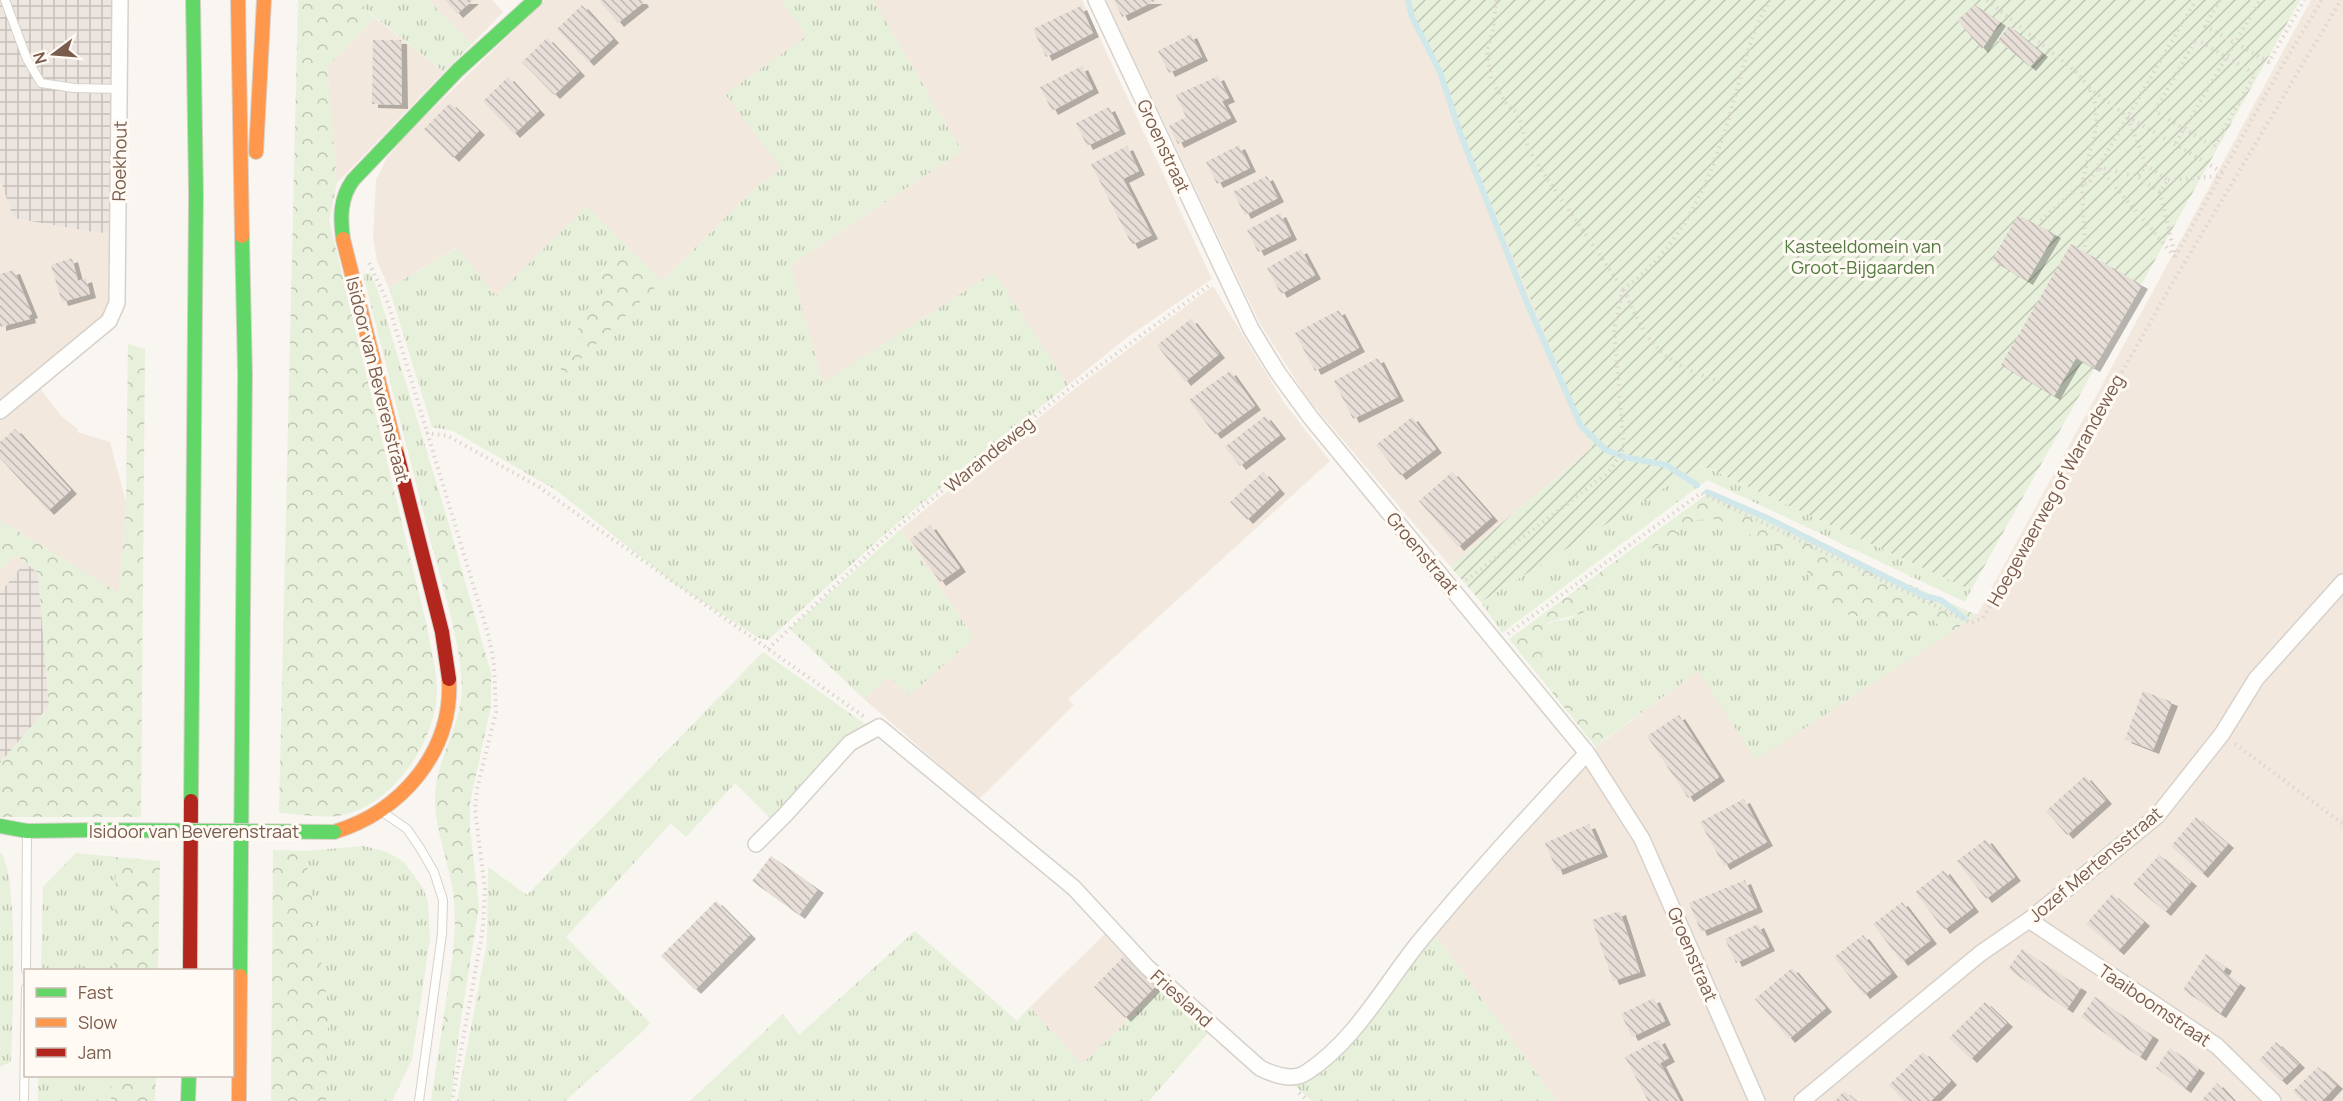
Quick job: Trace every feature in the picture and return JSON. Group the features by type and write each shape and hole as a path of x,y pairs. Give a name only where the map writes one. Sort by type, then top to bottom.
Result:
{"main road":[{"path":"190,969 196,206 193,0"},
{"path":"238,0 245,374 239,1101"},
{"path":"245,374 264,0"},
{"name":"Isidoor van Beverenstraat","path":"0,826 27,831 334,832 384,813 415,780 438,742 449,707 450,673 442,632 346,256 341,224 342,204 346,190 425,104 498,30 535,0"},
{"path":"189,1077 189,1101"}],"street":[{"name":"Roekhout","path":"0,411 109,321 117,303 120,0"},
{"name":"Groenstraat","path":"1096,0 1224,275 1251,329 1278,373 1311,418 1587,753 1642,839 1756,1101"},
{"name":"Jozef Mertensstraat","path":"1802,1101 1981,953 2029,920 2157,816 2222,734 2256,679 2343,582"},
{"name":"Friesland","path":"879,726 1074,888 1147,967 1260,1068 1277,1076 1294,1077 1305,1074 1342,1042 1461,890 1587,753"},
{"path":"756,844 850,743 879,726"},
{"name":"Taaiboomstraat","path":"2029,920 2217,1046 2273,1101"}],"lane":[{"path":"5,0 27,59 41,83 74,88 120,89"},
{"path":"384,813 407,829 420,848 434,872 443,900 442,934 419,1101"},
{"path":"26,969 27,831"},
{"path":"24,1077 24,1101"}],"path":[{"path":"1496,0 1493,30 1486,52 1491,79 1507,105 1518,114 1528,148 1623,289 1643,332 1652,344 1673,361 1699,375 1725,383"},
{"path":"1453,589 1600,478 1624,448 1614,329 1623,289 1643,276 1665,253 1688,218 1708,175 1730,114 1755,25 1770,0"},
{"path":"1987,0 2075,71 2089,87 2128,117 2176,143 2222,174"},
{"path":"2040,221 2082,184 2089,183 2196,0"},
{"path":"2220,0 2205,26 2269,62 2304,0"},
{"path":"2176,143 2260,0"},
{"path":"2175,257 2322,0"},
{"name":"Hoegewaerweg of Warandeweg","path":"1497,642 1701,494 1971,623 1983,618 2169,289 2341,0"},
{"path":"2196,39 2255,75 2214,147 2184,129 2155,111 2196,39"},
{"path":"2085,247 2082,184 2096,128 2096,106 2089,87"},
{"path":"2128,117 2145,165 2168,180 2222,174"},
{"path":"2138,177 2145,165"},
{"path":"2098,167 2138,177 2160,192 2175,257"},
{"path":"2098,167 2175,257"},
{"path":"2160,192 2168,180"},
{"name":"Warandeweg","path":"768,649 895,530 1075,384 1224,275"},
{"path":"426,433 448,436 539,487 879,726"},
{"path":"2222,734 2343,824"}],"shaded area":[{"path":"0,0 112,0 113,232 99,233 13,218 0,178"},
{"path":"428,0 492,0 503,12 472,44"},
{"path":"545,0 781,0 807,35 782,169 754,189 662,281 587,207 496,297 456,248 389,288 377,261 373,238 376,180 387,158 405,136"},
{"path":"873,0 1082,0 1212,279 1126,338 1068,385 994,273 823,383 790,265 962,151"},
{"path":"1106,0 1407,0 1592,448 1450,566 1308,399 1259,322"},
{"path":"2311,0 2343,0 2343,1101 1557,1101 1433,932 1596,747 1698,671 1977,615"},
{"path":"375,18 444,72 337,183 327,67"},
{"path":"0,178 13,218 99,233 113,232 113,291 99,322 0,404"},
{"path":"1213,286 1285,404 1330,461 1068,699 1074,705 979,799 864,699 889,677 909,696 974,638 901,529 1076,388"},
{"path":"39,387 62,417 78,429 77,432 110,442 126,502 119,594 0,520 0,418"},
{"path":"16,554 25,562 0,593 0,570"},
{"path":"25,562 38,573 49,706 0,763 0,593"},
{"path":"1107,932 1162,988 1082,1065 1030,1007"}],"green space":[{"path":"298,0 354,0 375,18 327,67 337,183 329,220 427,627 437,685 432,722 416,757 404,773 376,800 360,809 328,817 279,813"},
{"path":"354,0 428,0 472,44 444,72"},
{"path":"781,0 873,0 962,151 790,265 823,383 994,272 1068,385 895,525 768,640 759,638 675,584 556,490 453,431 432,427 389,288 457,248 496,296 587,206 629,248 599,275 610,287 586,312 579,328 581,345 565,373 754,189 782,169 725,94 807,36"},
{"name":"Kasteeldomein van Groot-Bijgaarden","path":"1407,0 2300,0 1971,590 1701,465 1481,602 1450,566 1592,448"},
{"path":"629,248 662,281 565,374 558,366 581,345 579,327 581,319 609,287 599,276"},
{"path":"370,273 377,288 448,521 427,527 363,274"},
{"path":"128,344 145,349 141,817 0,817 0,763 49,706 38,573 16,555 0,570 0,520 119,593 126,502"},
{"path":"1701,465 1971,590 1965,602 1707,480 1502,633 1481,602"},
{"path":"1707,494 1977,615 1947,635 1929,615 1876,617 1836,612 1826,607 1817,598 1811,585 1805,560 1717,519 1696,520 1623,568 1598,588 1583,613 1549,622 1540,632 1542,658 1607,738 1596,747 1509,639"},
{"path":"1717,519 1805,560 1812,585 1821,603 1835,612 1875,617 1929,615 1947,635 1756,760 1698,671 1607,738 1542,658 1540,632 1552,622 1568,619 1578,614 1600,587 1622,568 1696,520"},
{"path":"448,521 491,673 491,705 470,803 470,829 479,906 460,1026 443,1022 452,961 455,915 435,801 441,763 455,726 461,700 462,682 456,638 427,527"},
{"path":"901,529 974,638 909,696 889,677 864,699 790,629"},
{"path":"763,652 868,726 772,820 735,783 686,837 671,823 566,937 650,1023 643,1031 565,1101 457,1101 487,943 488,867 527,895"},
{"path":"364,846 387,852 404,862 424,890 428,902 430,939 412,1059 392,1101 326,1101 328,1006 305,851"},
{"path":"273,850 305,851 328,1006 326,1101 271,1101"},
{"path":"0,852 6,865 13,918 13,985 11,1062 0,1067"},
{"path":"76,853 116,857 114,969 41,969 43,887"},
{"path":"116,857 160,861 158,969 114,969"},
{"path":"915,931 1017,1021 1030,1007 1082,1064 1162,988 1210,1031 1149,1101 690,1101 783,1014 799,1035"},
{"path":"1433,932 1557,1101 1312,1101 1290,1082 1304,1079"},
{"path":"443,1022 460,1026 451,1101 431,1101"},
{"path":"38,1077 112,1077 111,1101 38,1101"},
{"path":"112,1077 156,1077 155,1101 111,1101"}],"building":[{"path":"445,0 473,0 457,14"},
{"path":"599,0 641,0 643,3 618,23"},
{"path":"1114,0 1157,0 1122,17"},
{"path":"582,5 613,39 588,62 557,29"},
{"path":"1975,5 2000,22 1982,49 1957,20"},
{"path":"1081,6 1093,33 1046,57 1033,29"},
{"path":"2009,26 2042,53 2030,67 1998,40"},
{"path":"1191,34 1202,57 1169,73 1158,51"},
{"path":"547,38 579,72 554,95 522,62"},
{"path":"373,40 401,40 402,105 372,104"},
{"path":"1082,66 1093,89 1052,111 1040,87"},
{"path":"1218,76 1229,98 1222,101 1231,118 1178,144 1169,126 1186,117 1176,95"},
{"path":"508,77 539,111 514,134 483,101"},
{"path":"450,103 479,131 453,158 424,129"},
{"path":"1109,107 1120,130 1087,146 1076,123"},
{"path":"1239,145 1250,168 1217,184 1206,162"},
{"path":"1127,146 1139,171 1123,179 1152,235 1132,245 1091,164"},
{"path":"1267,176 1278,198 1245,215 1233,192"},
{"path":"1280,213 1291,236 1258,252 1247,230"},
{"path":"2018,215 2055,234 2027,281 1992,260"},
{"path":"2071,244 2142,285 2094,368 2076,358 2054,396 2001,365"},
{"path":"1301,249 1315,275 1281,294 1267,268"},
{"path":"72,258 78,281 86,278 90,294 62,302 51,265"},
{"path":"14,270 32,314 29,315 30,319 0,327 0,274"},
{"path":"1339,310 1359,348 1315,371 1295,333"},
{"path":"1191,319 1219,354 1185,382 1157,345"},
{"path":"1378,358 1398,397 1353,419 1334,381"},
{"path":"1230,371 1255,406 1215,435 1189,400"},
{"path":"1265,416 1280,435 1240,466 1225,447"},
{"path":"1412,417 1436,449 1400,476 1376,445"},
{"path":"15,429 71,490 48,511 0,458 0,442"},
{"path":"1263,472 1279,490 1247,520 1230,502"},
{"path":"1452,472 1492,517 1458,547 1419,501"},
{"path":"930,525 960,568 940,582 910,539"},
{"path":"2143,691 2172,702 2153,750 2125,739"},
{"path":"1679,715 1719,777 1688,798 1647,736"},
{"path":"2085,776 2106,800 2067,835 2046,811"},
{"path":"1744,799 1767,842 1724,866 1700,822"},
{"path":"2196,817 2228,844 2202,874 2171,846"},
{"path":"1589,824 1602,853 1557,871 1545,843"},
{"path":"1986,839 2015,877 1986,899 1957,861"},
{"path":"2159,855 2191,882 2165,912 2133,884"},
{"path":"771,856 818,889 799,915 752,881"},
{"path":"1944,870 1973,908 1944,930 1915,892"},
{"path":"1745,880 1757,908 1701,932 1689,903"},
{"path":"2112,894 2144,922 2118,951 2086,924"},
{"path":"716,901 750,935 695,990 661,956"},
{"path":"1902,902 1931,940 1902,962 1873,924"},
{"path":"1620,911 1640,972 1613,981 1592,920"},
{"path":"1758,924 1769,947 1736,963 1725,939"},
{"path":"1863,935 1892,973 1864,995 1834,957"},
{"path":"2022,949 2081,988 2067,1009 2008,969"},
{"path":"2206,954 2226,967 2223,972 2240,984 2220,1014 2183,990"},
{"path":"1124,956 1155,987 1125,1018 1094,987"},
{"path":"1792,968 1826,1008 1789,1039 1755,999"},
{"path":"2095,997 2153,1036 2140,1057 2081,1017"},
{"path":"1654,998 1665,1021 1632,1037 1621,1014"},
{"path":"1985,1002 2007,1023 1971,1059 1949,1038"},
{"path":"1659,1039 1669,1058 1660,1063 1680,1101 1648,1101 1625,1057"},
{"path":"2276,1042 2299,1064 2281,1081 2259,1060"},
{"path":"2170,1048 2199,1069 2185,1089 2156,1068"},
{"path":"1923,1052 1951,1081 1931,1101 1904,1101 1889,1085"},
{"path":"2318,1067 2337,1085 2322,1101 2302,1101 2293,1091"},
{"path":"2217,1083 2229,1096 2234,1101 2201,1101"},
{"path":"1844,1091 1856,1101 1835,1101"}],"waterway":[{"path":"1408,0 1412,17 1440,72 1460,133 1527,303 1581,426 1606,450 1624,457 1666,465 1697,485"},
{"path":"1707,492 1765,517 1924,596 1941,600 1964,618"}],"traffic: fast":[{"path":"191,801 196,194 193,0"},
{"path":"343,239 342,208 353,180 458,70 535,0"},
{"path":"240,976 245,374 242,236"},
{"path":"0,826 27,831 95,830"},
{"path":"95,830 334,832"},
{"path":"188,1101 189,1077"}],"traffic: slow":[{"path":"238,0 242,236"},
{"path":"256,152 264,0"},
{"path":"343,239 397,454"},
{"path":"334,832 358,823 381,810 401,794 418,775 432,754 442,731 448,706 449,679"},
{"path":"239,1101 240,976"}],"traffic: jam":[{"path":"397,454 442,632 449,679"},
{"path":"190,969 191,801"}]}
